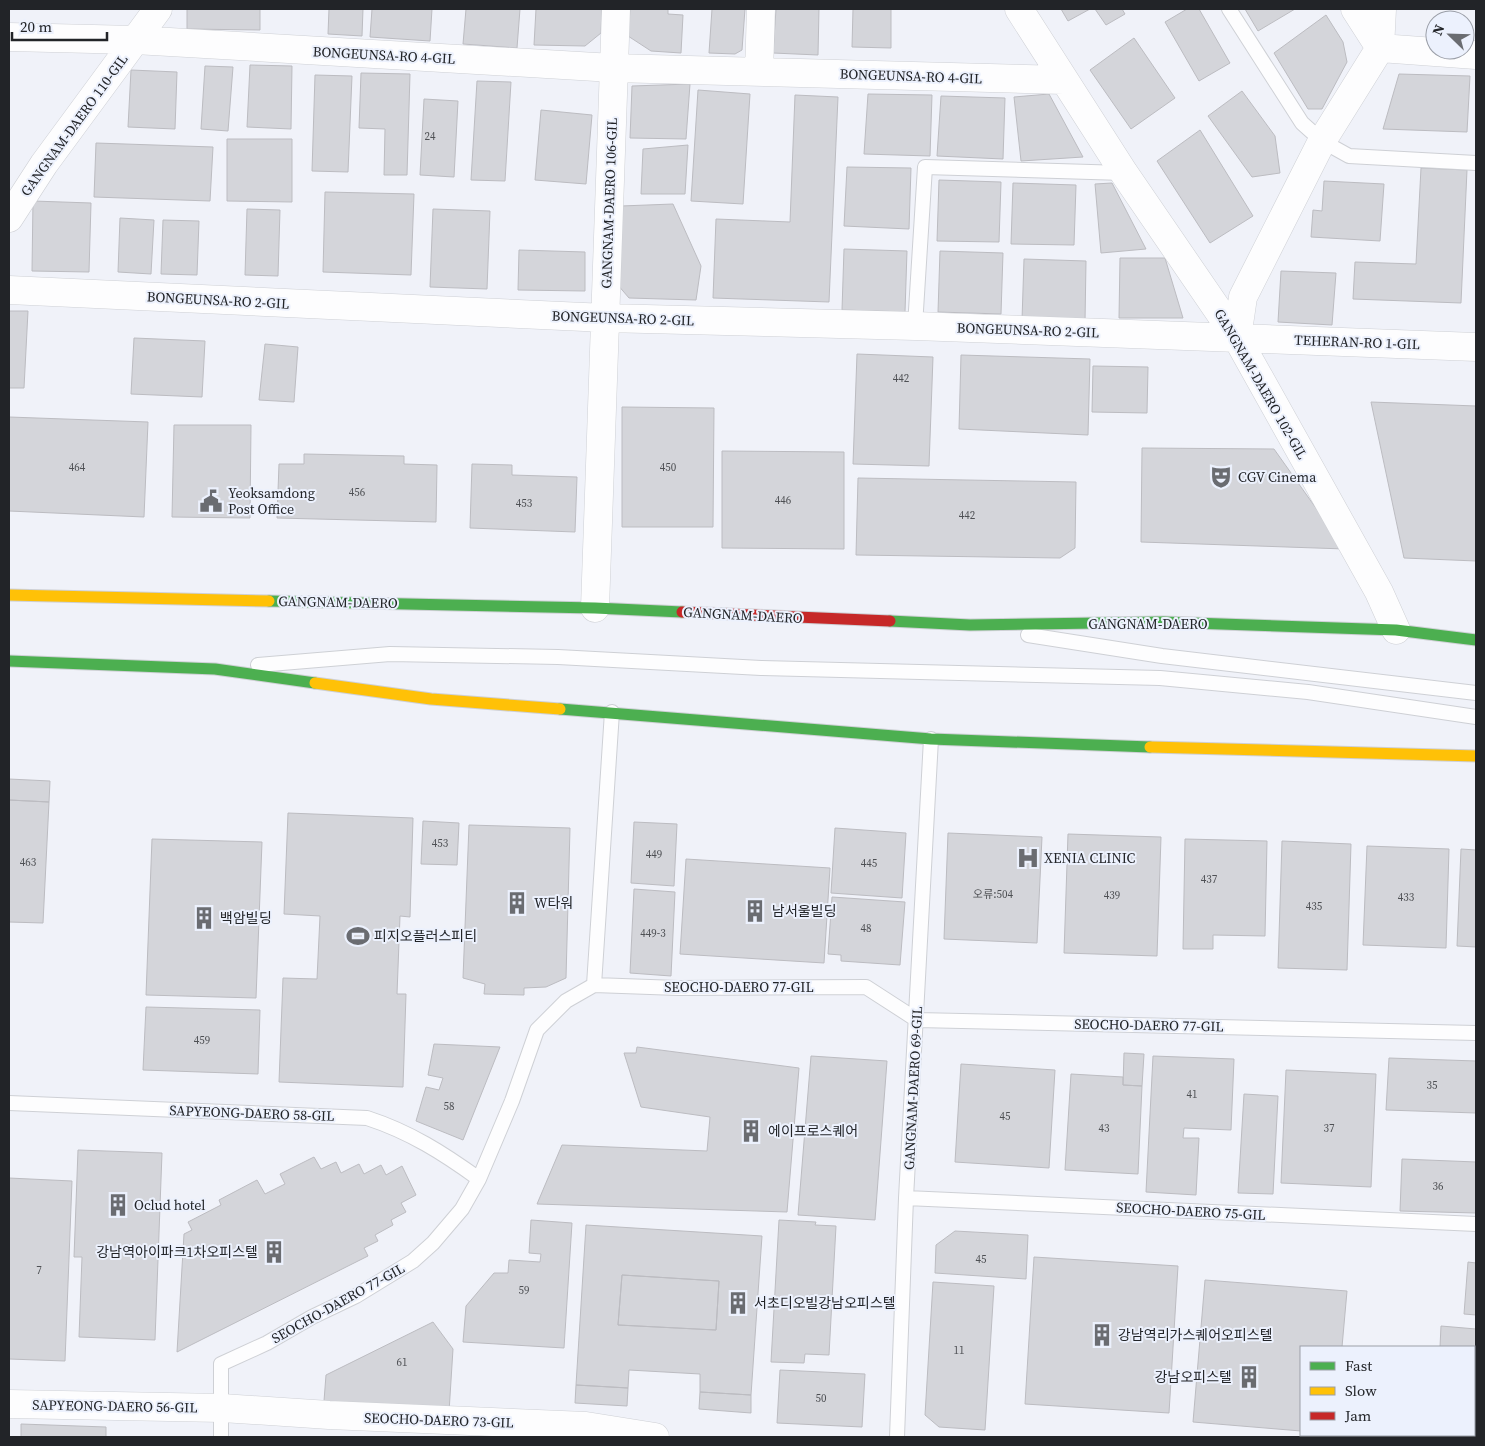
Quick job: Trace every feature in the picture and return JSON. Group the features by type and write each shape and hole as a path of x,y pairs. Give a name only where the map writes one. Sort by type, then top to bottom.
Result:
{"main road":[{"name":"GANGNAM-DAERO","path":"9,595 595,608 970,625 1163,622 1396,630 1476,640"},
{"path":"9,661 215,669 432,699 931,739 1163,748 1476,756"}],"street":[{"name":"GANGNAM-DAERO 110-GIL","path":"9,218 44,164 158,9"},
{"name":"GANGNAM-DAERO 106-GIL","path":"595,608 616,9"},
{"path":"759,72 761,9"},
{"name":"GANGNAM-DAERO 102-GIL","path":"1019,9 1124,173 1237,338 1379,592 1396,630"},
{"path":"1355,9 1380,48"},
{"path":"1237,338 1243,297 1322,141 1380,48 1382,9"},
{"name":"BONGEUNSA-RO 4-GIL","path":"9,37 135,40 613,68 1064,80"},
{"path":"1380,48 1476,55"},
{"name":"BONGEUNSA-RO 2-GIL","path":"9,290 606,318 915,326 1237,338"},
{"name":"TEHERAN-RO 1-GIL","path":"1237,338 1476,347"},
{"name":"SAPYEONG-DAERO 56-GIL","path":"9,1404 222,1408"},
{"name":"SEOCHO-DAERO 73-GIL","path":"222,1408 655,1437"}],"lane":[{"path":"1229,9 1302,123 1322,141 1349,156 1476,164"},
{"path":"915,326 925,167 1124,173"},
{"path":"970,625 1162,656 1476,693"},
{"path":"215,669 390,654 558,657 761,668 1160,678 1308,692 1476,716"},
{"path":"594,985 612,712"},
{"name":"GANGNAM-DAERO 69-GIL","path":"897,1437 906,1198 931,739"},
{"name":"SEOCHO-DAERO 77-GIL","path":"222,1408 221,1364 267,1343 312,1317 356,1296 413,1261 433,1243 462,1209 479,1179 512,1101 537,1030 566,1001 594,985 678,988 866,987 917,1020 1476,1033"},
{"name":"SAPYEONG-DAERO 58-GIL","path":"9,1103 367,1118 390,1126 421,1141 443,1153 479,1179"},
{"name":"SEOCHO-DAERO 75-GIL","path":"906,1198 1476,1224"},
{"path":"221,1437 222,1408"}],"building":[{"path":"187,9 260,9 260,30 187,29"},
{"path":"329,9 363,9 362,36 328,34"},
{"path":"372,9 432,9 430,41 370,37"},
{"path":"466,9 520,9 517,48 463,44"},
{"path":"536,9 602,9 601,33 585,46 534,45"},
{"path":"630,9 668,9 668,14 683,15 681,53 651,51 628,36"},
{"path":"712,9 745,9 742,50 735,54 709,53"},
{"path":"776,9 819,9 818,55 773,53"},
{"path":"853,9 891,9 891,48 852,47"},
{"path":"1061,9 1090,9 1068,21"},
{"path":"1095,9 1122,9 1125,14 1106,25"},
{"path":"1187,9 1199,9 1230,63 1199,81 1165,22"},
{"path":"1245,9 1295,9 1258,31"},
{"path":"1326,15 1343,42 1347,62 1322,109 1308,109 1274,53"},
{"path":"1134,38 1175,98 1131,129 1090,70"},
{"path":"250,65 292,66 291,129 247,127"},
{"path":"205,66 233,67 228,131 201,129"},
{"path":"131,70 177,72 175,129 128,127"},
{"path":"361,73 410,74 407,175 384,175 385,129 359,128"},
{"path":"1399,74 1470,76 1467,132 1383,129"},
{"path":"315,75 352,76 348,172 312,171"},
{"path":"477,81 511,82 505,181 471,180"},
{"path":"690,84 686,139 630,138 632,86"},
{"path":"698,90 750,94 743,204 691,201"},
{"path":"1242,91 1275,136 1280,173 1252,177 1208,116"},
{"path":"868,94 932,95 930,156 864,154"},
{"path":"1049,94 1083,157 1021,161 1014,97"},
{"path":"795,95 838,97 829,302 713,298 716,219 790,222"},
{"path":"941,96 1005,98 1003,159 937,156"},
{"path":"424,99 458,101 454,177 420,175"},
{"path":"541,110 592,115 586,184 535,180"},
{"path":"1200,130 1253,216 1210,243 1157,161"},
{"path":"227,139 292,139 292,202 227,201"},
{"path":"96,143 213,147 210,201 94,197"},
{"path":"688,145 685,194 641,194 643,149"},
{"path":"847,167 911,168 909,229 844,226"},
{"path":"1421,168 1467,170 1461,303 1353,299 1355,262 1416,264"},
{"path":"939,180 1001,182 999,242 937,241"},
{"path":"1324,181 1384,184 1380,241 1311,237 1313,210 1322,211"},
{"path":"1013,183 1076,185 1074,245 1011,244"},
{"path":"1112,183 1146,249 1101,253 1095,184"},
{"path":"325,192 414,194 411,275 323,272"},
{"path":"33,201 91,203 89,272 32,271"},
{"path":"673,204 701,266 696,300 629,298 617,284 621,206"},
{"path":"247,209 280,210 278,276 245,275"},
{"path":"433,209 490,211 487,289 430,287"},
{"path":"120,218 154,220 151,274 118,272"},
{"path":"163,220 199,221 197,275 161,274"},
{"path":"844,249 907,251 905,312 842,310"},
{"path":"519,250 585,252 585,291 518,290"},
{"path":"940,251 1003,253 1001,314 938,312"},
{"path":"1120,258 1165,258 1183,318 1119,318"},
{"path":"1024,259 1086,261 1085,322 1022,320"},
{"path":"1281,271 1336,273 1332,325 1278,322"},
{"path":"9,311 28,311 24,388 9,388"},
{"path":"134,338 205,341 202,397 131,394"},
{"path":"265,344 298,347 294,402 259,400"},
{"path":"857,354 933,357 929,466 853,464"},
{"path":"961,355 1090,359 1088,435 959,429"},
{"path":"1093,366 1148,367 1147,413 1092,412"},
{"path":"1371,402 1476,406 1476,561 1404,558"},
{"path":"622,407 714,408 713,527 622,527"},
{"path":"9,417 148,422 144,517 9,511"},
{"path":"174,425 251,425 250,518 172,517"},
{"path":"1142,448 1274,449 1345,549 1141,542"},
{"path":"722,451 844,452 844,549 722,548"},
{"path":"304,454 404,456 404,464 437,465 436,522 277,518 279,464 304,464"},
{"path":"472,464 512,465 512,475 577,477 575,532 470,528"},
{"path":"858,478 1076,482 1075,548 1060,558 856,555"},
{"path":"9,779 50,781 49,802 9,800"},
{"path":"9,800 49,802 43,923 9,922"},
{"path":"288,813 413,818 410,917 400,916 397,994 406,994 403,1087 279,1082 283,978 317,979 320,916 284,914"},
{"path":"423,821 459,823 457,865 421,864"},
{"path":"634,822 677,824 674,886 631,883"},
{"name":"W타워","path":"469,825 570,828 566,978 546,987 524,988 524,995 484,994 485,984 463,978"},
{"path":"835,828 906,833 902,898 831,893"},
{"path":"948,833 1042,837 1037,943 944,939"},
{"path":"1068,834 1161,837 1157,956 1064,953"},
{"name":"백암빌딩","path":"152,839 262,842 256,998 146,995"},
{"path":"1185,839 1267,841 1265,936 1213,935 1213,949 1183,949"},
{"path":"1282,841 1351,844 1347,970 1278,968"},
{"path":"1367,846 1449,849 1446,948 1363,945"},
{"path":"1461,849 1476,850 1476,947 1457,946"},
{"name":"남서울빌딩","path":"686,859 830,868 824,963 680,954"},
{"path":"634,889 675,892 671,976 630,973"},
{"path":"832,897 905,902 900,965 841,961 841,955 828,954"},
{"path":"146,1007 260,1010 258,1074 143,1070"},
{"path":"434,1044 500,1047 463,1140 416,1121 426,1087 439,1090 443,1078 428,1075"},
{"name":"에이프로스퀘어","path":"637,1047 799,1068 787,1212 537,1204 562,1145 707,1151 710,1117 641,1107 624,1053 636,1053"},
{"path":"1124,1053 1144,1054 1142,1086 1123,1085"},
{"path":"811,1056 887,1061 875,1220 798,1215"},
{"path":"1153,1056 1234,1059 1231,1130 1184,1128 1183,1138 1199,1138 1196,1195 1146,1192"},
{"path":"1389,1058 1476,1061 1476,1113 1386,1110"},
{"path":"961,1064 1055,1070 1049,1168 955,1162"},
{"path":"1286,1070 1376,1074 1371,1187 1281,1183"},
{"path":"1071,1074 1123,1077 1123,1085 1142,1086 1138,1174 1065,1170"},
{"path":"1244,1094 1278,1096 1273,1194 1238,1193"},
{"name":"Oclud hotel","path":"78,1150 162,1153 155,1340 79,1337 82,1257 74,1257"},
{"name":"강남역아이파크1차오피스텔","path":"314,1157 321,1169 336,1162 341,1173 359,1164 364,1174 381,1165 386,1175 402,1166 416,1195 401,1203 406,1212 391,1220 393,1225 375,1235 378,1241 364,1248 368,1256 177,1352 184,1234 192,1230 188,1222 221,1205 219,1200 257,1180 265,1194 285,1184 280,1174"},
{"path":"1402,1159 1476,1162 1476,1213 1400,1211"},
{"path":"9,1178 72,1181 65,1361 9,1359"},
{"path":"531,1220 572,1223 564,1348 463,1342 466,1306 494,1273 508,1273 509,1260 540,1262 541,1254 529,1253"},
{"path":"779,1220 816,1222 815,1225 836,1226 829,1355 805,1354 804,1363 771,1362"},
{"name":"서초디오빌강남오피스텔","path":"586,1225 762,1236 751,1395 700,1392 700,1374 629,1370 628,1388 576,1385","holes":["622,1275 719,1281 716,1330 618,1325"]},
{"path":"955,1231 1028,1235 1026,1279 935,1273 936,1245"},
{"name":"강남역리가스퀘어오피스텔","path":"1034,1257 1178,1266 1169,1413 1025,1404"},
{"path":"1468,1262 1476,1263 1476,1315 1464,1314"},
{"path":"622,1275 719,1281 716,1330 618,1325"},
{"name":"강남오피스텔","path":"1205,1280 1347,1291 1342,1346 1300,1346 1300,1431 1193,1422"},
{"path":"933,1282 994,1286 985,1430 939,1427 925,1415"},
{"path":"433,1322 453,1349 449,1412 324,1401 326,1375"},
{"path":"1441,1326 1476,1329 1476,1415 1475,1346 1440,1346"},
{"path":"780,1370 865,1374 862,1427 777,1423"},
{"path":"576,1385 628,1388 627,1406 575,1403"},
{"path":"700,1392 751,1395 751,1413 699,1409"},
{"path":"21,1424 106,1427 106,1437 21,1437"},
{"path":"1356,1436 1411,1436 1411,1437"}],"traffic: fast":[{"path":"269,601 595,608 682,612"},
{"path":"890,621 970,625 1163,622 1396,630 1476,640"},
{"path":"9,661 215,669 315,683"},
{"path":"560,709 931,739 1150,747"}],"traffic: slow":[{"path":"9,595 269,601"},
{"path":"315,683 431,699 560,709"},
{"path":"1150,747 1476,756"}],"traffic: jam":[{"path":"682,612 890,621"}],"place":[{"name":"CGV Cinema","path":"1221,477"},
{"name":"Yeoksamdong Post Office","path":"211,501"},
{"name":"XENIA CLINIC","path":"1028,858"},
{"name":"W타워","path":"517,903"},
{"name":"남서울빌딩","path":"755,911"},
{"name":"백암빌딩","path":"204,918"},
{"name":"피지오플러스피티","path":"358,936"},
{"name":"에이프로스퀘어","path":"751,1131"},
{"name":"Oclud hotel","path":"118,1205"},
{"name":"강남역아이파크1차오피스텔","path":"274,1252"},
{"name":"서초디오빌강남오피스텔","path":"738,1303"},
{"name":"강남역리가스퀘어오피스텔","path":"1102,1335"},
{"name":"강남오피스텔","path":"1249,1377"}]}
